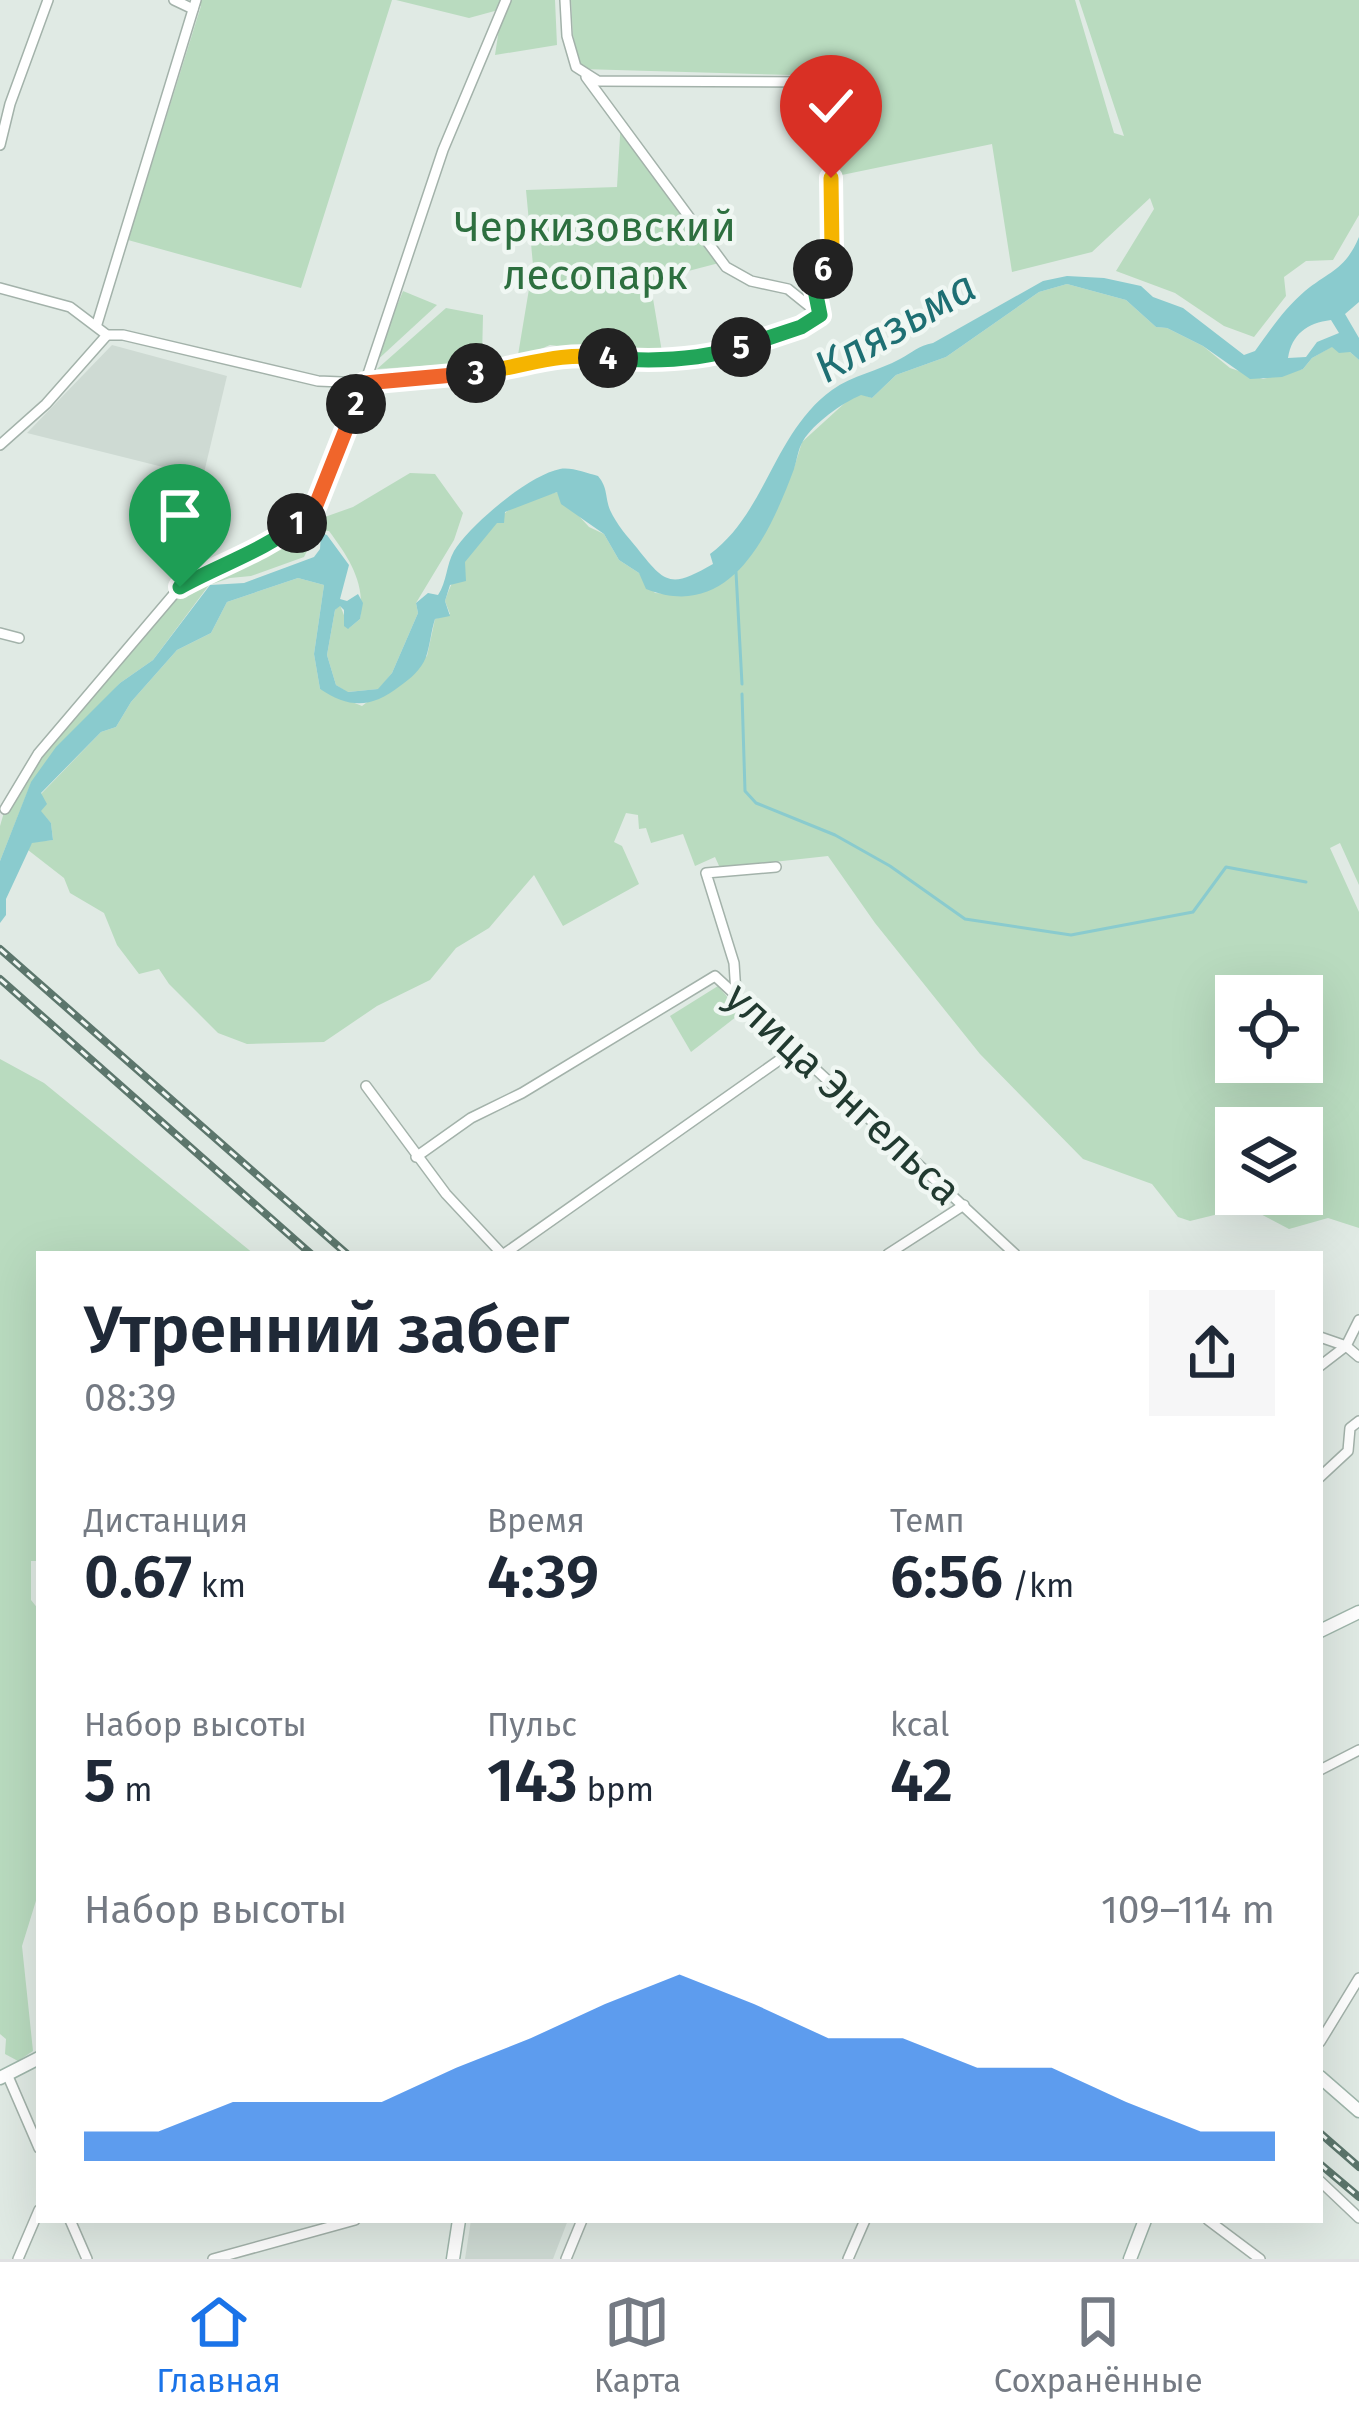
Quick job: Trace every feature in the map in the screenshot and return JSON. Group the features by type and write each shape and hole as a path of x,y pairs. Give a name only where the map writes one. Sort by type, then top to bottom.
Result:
{"street":[{"path":"0,145 5,102 47,0"},
{"path":"97,324 195,5 173,0"},
{"path":"5,809 38,754 180,587 284,535 316,505 365,383 443,150 506,0"},
{"path":"565,0 576,67 726,267 751,281 788,289 820,315"},
{"path":"586,77 598,81 821,82 835,216 832,251 814,285 820,315"},
{"path":"0,288 70,308 107,335"},
{"path":"0,445 46,404 107,335 123,334 318,381 365,383 508,369 540,357 628,360 717,354 801,327 820,315"},
{"path":"0,633 19,638"},
{"path":"736,994 734,964 706,873 776,867"},
{"name":"улица Энгельса","path":"416,1156 471,1118 522,1093 715,976 1012,1251"},
{"path":"507,1251 792,1051"},
{"path":"366,1086 416,1156 500,1251"},
{"path":"893,1251 964,1205"},
{"path":"1323,1364 1346,1346 1359,1320"},
{"path":"1323,1337 1359,1357"},
{"path":"1323,1474 1348,1451 1350,1427 1359,1421"},
{"path":"1323,1630 1359,1612"},
{"path":"1323,1768 1359,1750"},
{"path":"1323,2037 1359,1978"},
{"path":"36,2060 3,2076 36,2142"},
{"path":"1323,2080 1359,2111"},
{"path":"1323,2184 1359,2218"},
{"path":"18,2259 36,2217"},
{"path":"71,2223 86,2259"},
{"path":"213,2259 344,2223"},
{"path":"453,2259 459,2223"},
{"path":"566,2259 581,2223"},
{"path":"848,2259 864,2223"},
{"path":"1130,2259 1144,2223"},
{"path":"1212,2223 1260,2259"}],"shaded area":[{"path":"112,345 227,376 203,477 27,433"},
{"path":"471,2223 567,2223 553,2259 465,2259"}],"green space":[{"path":"190,0 392,0 301,288 128,240 201,6"},
{"path":"396,0 555,0 557,45 495,55 502,9 469,18"},
{"path":"571,0 1075,0 1114,133 1124,136 1079,0 1359,0 1359,215 1333,260 1306,261 1284,277 1286,296 1254,337 1224,326 1175,293 1116,271 1154,209 1150,198 1092,252 1012,272 992,144 837,176 828,76 581,69"},
{"name":"Черкизовский лесопарк","path":"621,119 719,263 650,281 662,352 626,354 550,345 515,360 377,369 446,308 483,315 482,358 518,355 533,265 526,190 617,187"},
{"path":"1067,284 1126,300 1156,327 1203,346 1230,368 1263,379 1303,369 1333,346 1359,360 1359,885 1340,843 1330,848 1359,912 1359,1228 1328,1218 1289,1229 1262,1215 1323,1215 1323,1107 1215,1107 1215,1215 1190,1221 1178,1217 1152,1184 1083,1159 980,1054 828,856 720,868 715,857 695,866 683,834 651,843 646,828 639,829 638,815 626,813 614,842 622,846 639,884 563,926 534,875 489,928 456,948 430,980 377,1006 324,1042 247,1044 218,1033 159,969 139,974 117,945 104,913 70,893 64,878 28,850 32,842 53,840 51,823 40,811 41,794 101,732 116,727 131,702 177,650 211,633 227,602 298,578 324,585 314,654 320,689 362,706 427,656 435,619 450,614 445,601 462,565 504,514 529,500 557,492 589,527 604,534 619,560 639,573 655,593 689,595 794,468 802,442 847,401 861,394 872,398 896,375 946,357 1039,292"},
{"name":"Черкизовский лесопарк","path":"403,291 437,305 373,364"},
{"path":"410,473 435,474 463,513 454,540 416,603 418,613 392,673 379,689 347,692 336,685 327,655 335,610 340,605 349,628 360,619 360,594 354,572 336,541 329,531 317,531 304,557 209,585 153,660 120,683 31,783 0,861 5,809 38,754 180,587 274,535 353,507"},
{"path":"718,986 741,1013 691,1052 670,1016"},
{"path":"0,1059 44,1083 250,1251 36,1251 36,1561 31,1561 31,1600 36,1606 36,1901 22,1946 33,2051 18,2061 5,2054 6,2039 0,2034"}],"water":[{"path":"1359,237 1359,302 1345,314 1359,338 1359,360 1332,347 1303,369 1282,377 1250,379 1203,346 1156,327 1126,300 1067,284 1039,292 946,357 896,375 872,398 861,395 821,421 801,444 784,494 759,544 724,583 702,594 676,596 646,589 639,573 619,560 604,534 561,504 557,492 505,512 504,523 497,523 465,562 466,581 450,585 445,601 450,616 435,619 421,666 390,693 370,702 351,703 320,689 314,654 324,585 298,578 227,602 211,633 177,650 131,702 116,727 101,732 41,793 47,804 41,811 51,823 53,840 32,843 0,923 0,861 31,782 56,747 120,683 153,660 210,585 244,583 314,557 321,533 327,535 349,565 340,599 347,601 358,594 363,603 360,619 348,629 344,610 340,606 335,610 327,655 336,685 348,692 378,689 392,673 418,613 416,603 428,593 438,595 451,556 462,540 502,502 547,473 569,469 598,476 613,515 647,560 670,579 687,577 713,564 710,554 745,517 796,428 832,390 933,343 1043,281 1067,276 1141,286 1153,297 1183,308 1244,355 1255,351 1291,305 1343,263","holes":["1331,320 1339,333 1317,342 1306,357 1288,358 1293,342 1308,327"]}],"waterway":[{"path":"736,572 742,684"},
{"path":"742,694 745,791 756,803 835,835 890,866 965,919 1071,935 1193,912 1226,867 1306,882"}],"railway":[{"path":"0,949 344,1251"},
{"path":"0,979 308,1251"},
{"path":"1323,2136 1359,2167"},
{"path":"1323,2167 1359,2197"}],"route":[{"path":"180,587 284,535 316,505 365,383 508,369 540,357 628,360 717,354 801,327 820,315 814,285 832,251 831,178"}],"water label":[{"name":"Клязьма","path":"895,327"}]}
